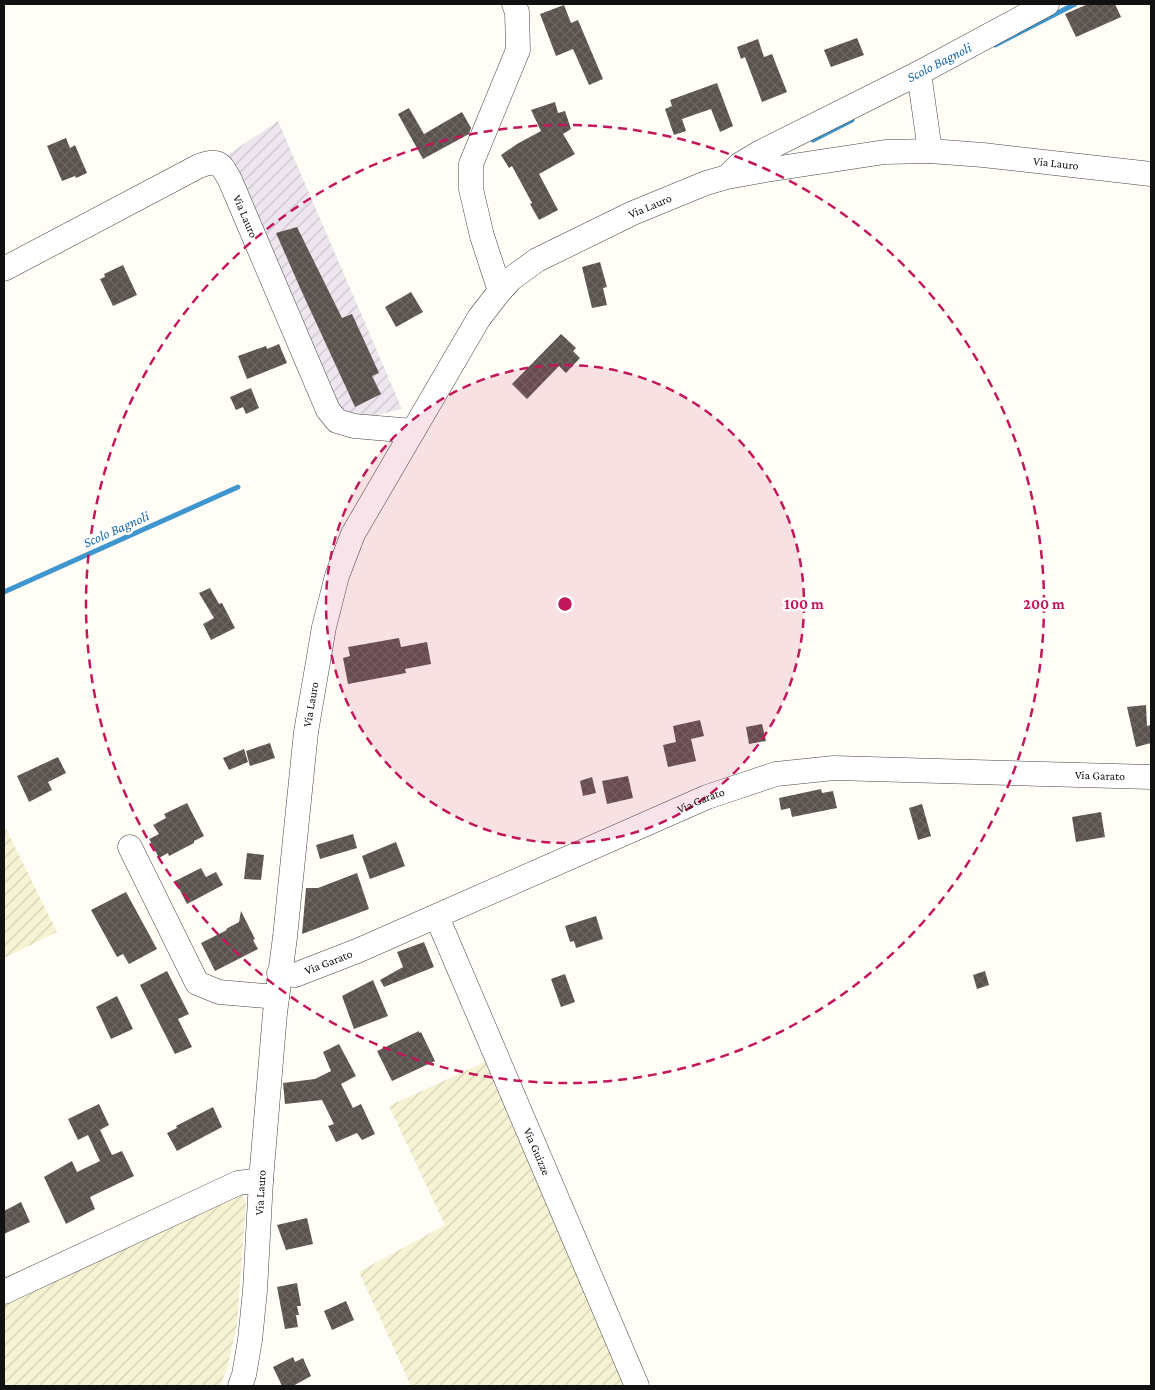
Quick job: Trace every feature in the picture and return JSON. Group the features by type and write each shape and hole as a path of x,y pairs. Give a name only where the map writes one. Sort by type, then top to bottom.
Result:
{"street":[{"path":"500,291 482,236 471,189 471,164 518,50 517,12 514,4"},
{"name":"Via Lauro","path":"728,177 740,164 760,153 919,73 1047,4"},
{"path":"919,73 930,152"},
{"name":"Via Lauro","path":"240,1386 244,1375 250,1340 255,1291 261,1180 276,997 285,937 306,732 326,618 337,576 353,534 479,318 500,291 524,269 558,249 632,213 706,183 728,177 885,152 983,155 1151,174"},
{"name":"Via Lauro","path":"4,269 199,166 212,162 221,165 230,180 328,410 337,421 354,426 413,431"},
{"name":"Via Garato","path":"279,973 296,974 437,917 707,797 776,774 834,768 1151,777"},
{"path":"130,847 197,982 219,992 276,997"},
{"name":"Via Guizze","path":"437,917 637,1386"},
{"path":"4,1292 238,1183 261,1180"}],"shaded area":[{"path":"278,121 402,409 352,421 342,418 226,156"},
{"path":"4,825 57,932 4,958"},
{"path":"487,1061 625,1386 411,1386 359,1272 445,1225 389,1106"},
{"path":"241,1192 246,1201 237,1325 227,1368 220,1386 4,1386 4,1302"}],"building":[{"path":"1088,4 1115,4 1121,17 1076,37 1065,14"},
{"path":"564,5 571,23 578,20 603,79 589,85 573,49 556,56 540,14"},
{"path":"857,38 864,55 831,67 824,50"},
{"path":"758,39 764,57 772,54 787,92 762,102 745,57 741,59 737,47"},
{"path":"717,83 733,126 720,132 711,109 682,119 686,131 674,135 665,109 672,106 670,100"},
{"path":"555,102 558,113 565,111 571,129 563,134 575,154 539,174 558,210 539,220 512,166 509,168 501,155 541,131 531,110"},
{"path":"409,108 424,134 462,112 471,128 469,134 423,159 398,114"},
{"path":"66,138 70,148 75,145 87,173 62,181 47,146"},
{"path":"297,227 342,318 352,314 379,373 372,376 381,394 355,407 276,233"},
{"path":"600,262 607,287 603,288 607,305 592,308 582,267"},
{"path":"123,265 137,295 113,306 100,279 105,277 104,274"},
{"path":"411,292 423,312 396,327 385,307"},
{"path":"561,334 576,348 573,351 580,358 566,373 559,366 527,399 512,384"},
{"path":"279,344 287,363 247,379 238,356 266,346 267,349"},
{"path":"251,388 259,408 246,414 243,407 236,410 230,397"},
{"path":"210,588 219,604 222,603 235,628 211,640 203,624 214,618 199,593"},
{"path":"399,638 401,647 427,642 431,664 405,669 406,673 348,684 343,658 350,656 348,647"},
{"path":"1146,705 1147,726 1151,725 1151,743 1136,747 1127,707"},
{"path":"700,720 704,736 691,739 696,761 668,767 663,745 676,742 673,726"},
{"path":"762,724 766,741 749,744 746,727"},
{"path":"270,743 275,758 250,766 246,751"},
{"path":"244,749 248,762 229,770 223,758"},
{"path":"58,757 66,773 48,782 52,790 29,802 17,776"},
{"path":"628,776 633,798 607,804 602,781"},
{"path":"592,777 596,793 583,796 580,781"},
{"path":"821,789 822,793 833,791 837,808 792,817 790,808 781,810 779,798"},
{"path":"187,803 204,836 169,856 168,853 159,858 149,839 159,834 153,825 166,818 164,814"},
{"path":"922,804 931,836 918,840 909,808"},
{"path":"1101,812 1105,837 1076,842 1072,817"},
{"path":"353,834 357,848 320,859 316,845"},
{"path":"396,842 405,866 370,879 362,856"},
{"path":"247,853 264,855 261,880 244,879"},
{"path":"201,868 206,877 216,872 223,885 187,904 175,881"},
{"path":"357,873 369,909 302,934 306,888 318,888"},
{"path":"126,892 157,949 129,964 123,954 117,957 91,910"},
{"path":"241,911 258,949 215,971 201,943 239,922"},
{"path":"596,916 603,939 576,948 574,941 570,942 565,926"},
{"path":"424,942 434,967 384,987 380,980 403,967 397,952"},
{"path":"167,971 189,1014 178,1019 192,1047 175,1054 140,985"},
{"path":"985,971 989,985 977,989 973,975"},
{"path":"565,974 575,1002 561,1007 551,979"},
{"path":"373,980 388,1016 354,1029 342,996"},
{"path":"117,996 133,1029 111,1039 96,1007"},
{"path":"419,1031 435,1061 392,1081 377,1051"},
{"path":"339,1044 356,1076 341,1084 353,1108 361,1104 375,1134 362,1140 357,1133 336,1142 328,1126 334,1124 322,1100 285,1104 283,1083 315,1079 331,1071 323,1052"},
{"path":"99,1104 109,1125 100,1130 112,1155 122,1151 134,1176 90,1197 95,1209 66,1224 44,1177 72,1161 77,1172 100,1161 88,1135 78,1140 68,1119"},
{"path":"213,1107 222,1127 177,1151 167,1133 177,1128 176,1126"},
{"path":"21,1202 30,1222 4,1234 4,1211"},
{"path":"307,1218 313,1244 286,1250 277,1225"},
{"path":"297,1283 301,1306 297,1306 299,1315 296,1315 298,1327 285,1329 277,1287"},
{"path":"346,1301 354,1320 332,1330 324,1311"},
{"path":"293,1357 295,1362 303,1358 311,1376 293,1386 282,1386 273,1367"}],"waterway":[{"name":"Scolo Bagnoli","path":"995,45 1075,4"},
{"name":"Scolo Bagnoli","path":"813,140 852,120"},
{"name":"Scolo Bagnoli","path":"4,592 238,487"}]}
